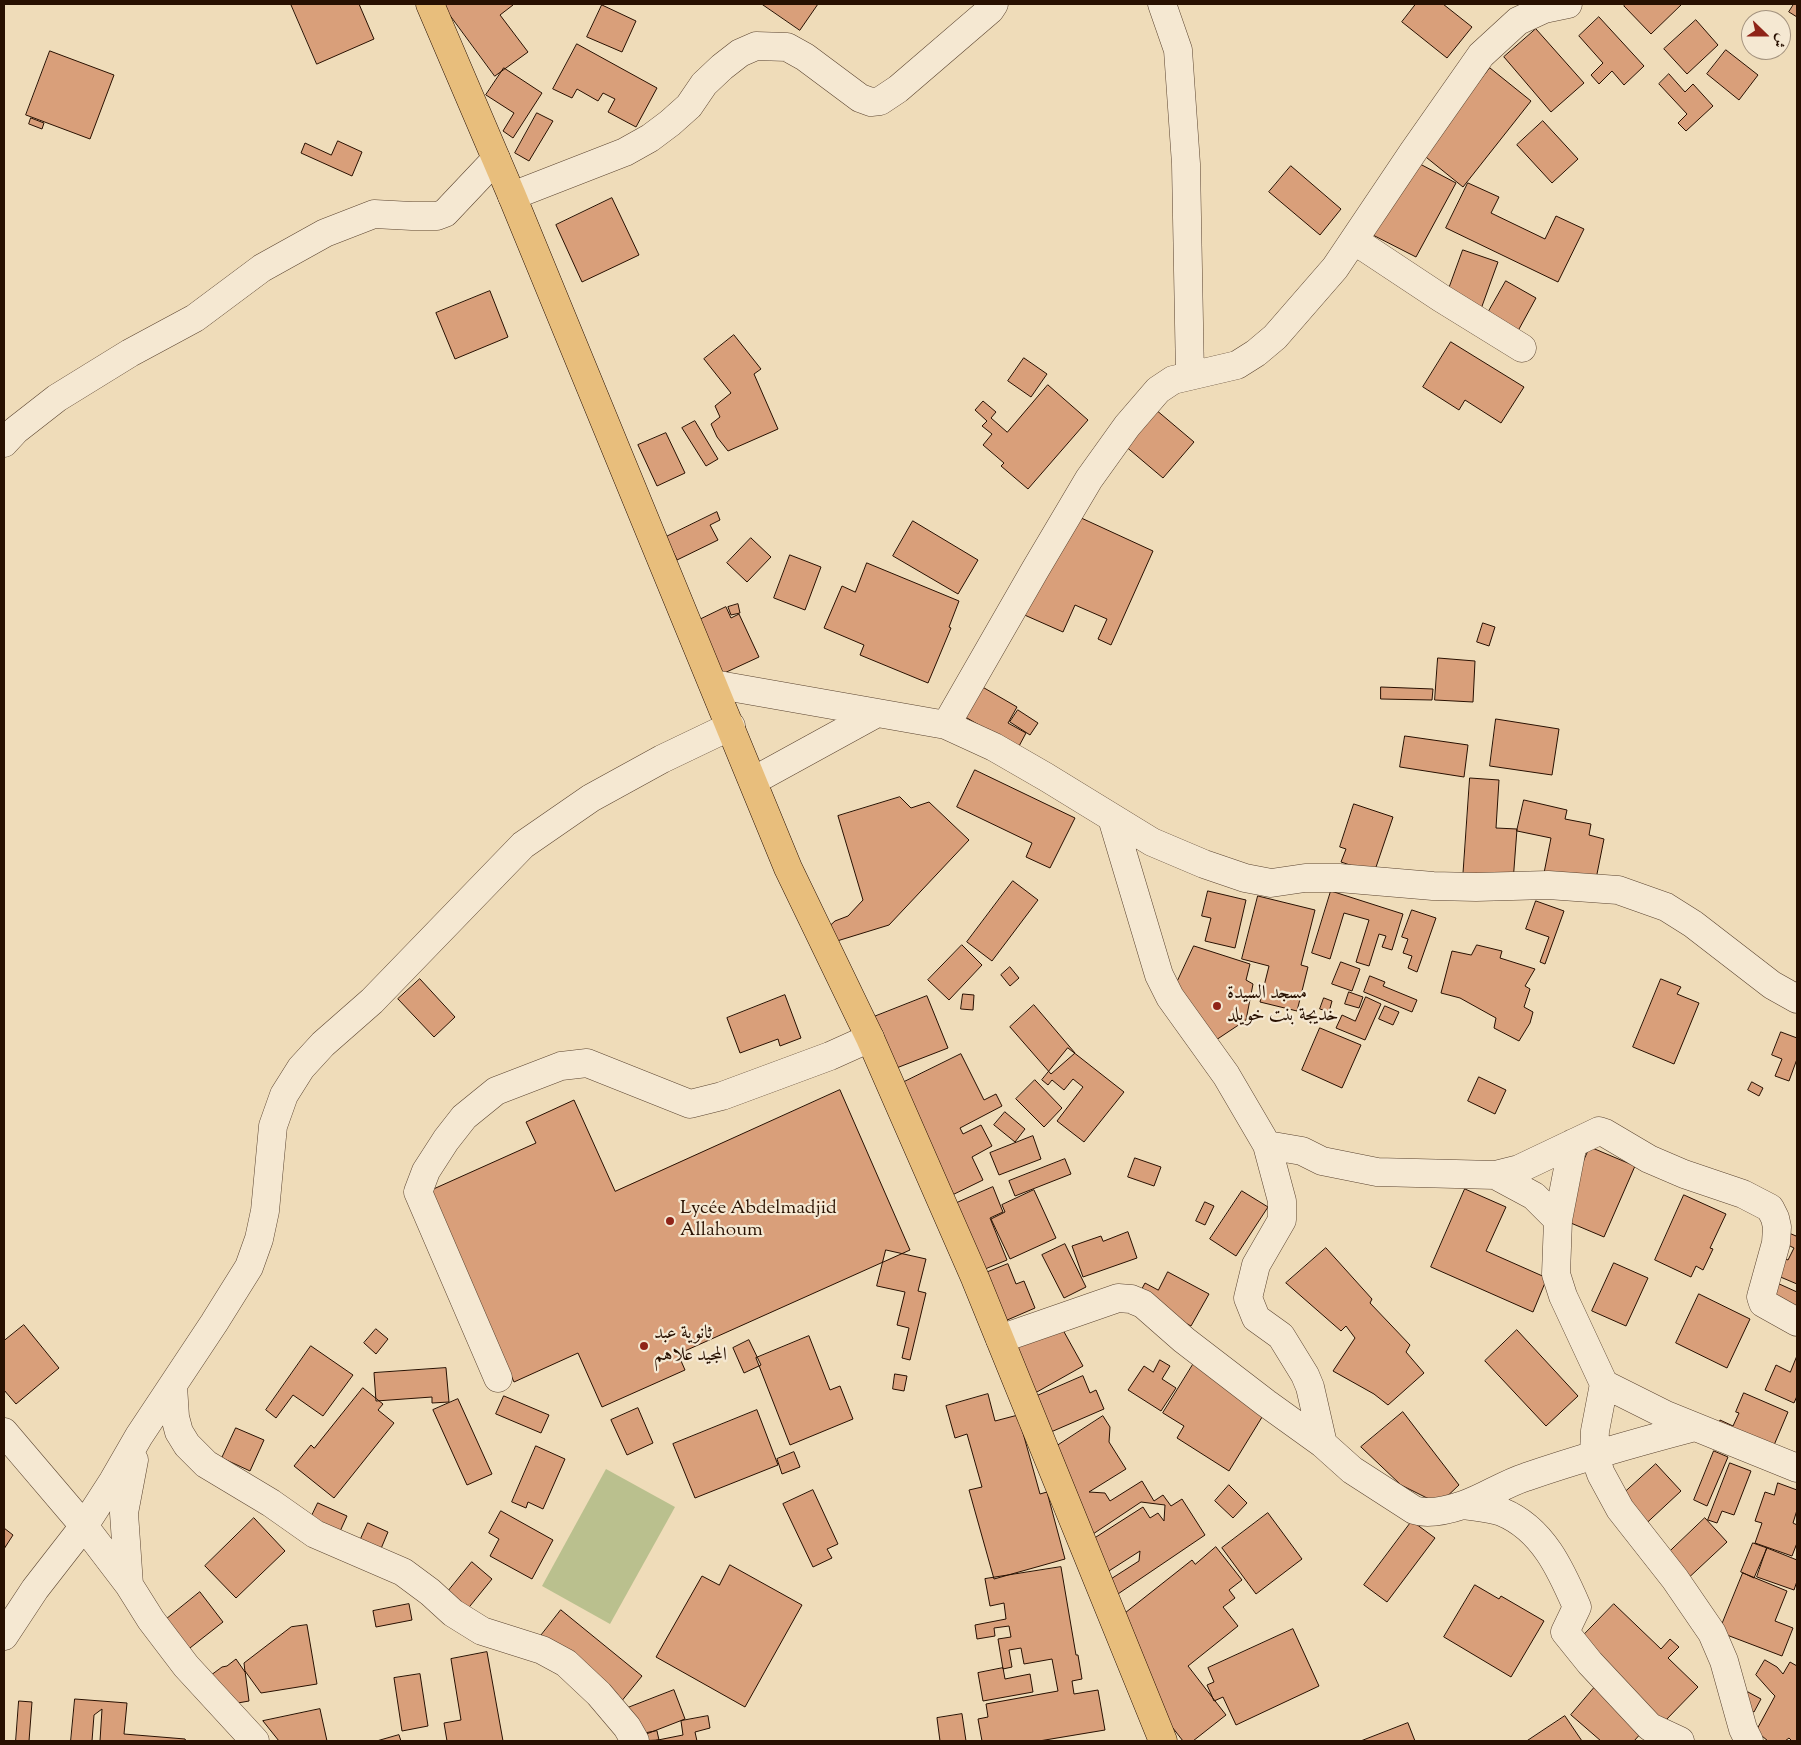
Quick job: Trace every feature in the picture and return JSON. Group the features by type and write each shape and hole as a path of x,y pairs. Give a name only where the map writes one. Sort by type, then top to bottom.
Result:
{"main road":[{"path":"430,4 512,196 788,868 870,1038 972,1269 1162,1741"}],"street":[{"path":"512,196 625,152 650,138 670,124 722,66 740,53 756,46 787,47 804,57 860,98 871,102 880,101 898,89 990,10 994,4"},
{"path":"1162,4 1178,50 1186,164 1190,376"},
{"path":"946,725 1089,479 1127,426 1158,390 1173,380 1237,365 1256,353 1275,337 1335,268 1481,55 1518,21 1526,10 1544,9 1568,4"},
{"path":"4,443 16,430 57,398 130,353 195,318 262,268 325,233 366,216 382,213 437,216 444,213 496,159"},
{"path":"1354,241 1522,348"},
{"path":"713,684 946,725 994,747 1152,842 1204,864 1245,878 1271,882 1305,878 1338,878 1433,886 1548,885 1618,890 1666,907 1693,924 1772,985 1797,999"},
{"path":"752,781 877,713"},
{"path":"4,1636 35,1589 84,1526 139,1436 249,1267 259,1239 265,1211 273,1126 284,1095 301,1068 323,1044 372,1001 523,845 591,798 662,758 731,726"},
{"path":"1112,818 1159,975 1170,997 1226,1075 1267,1145 1282,1202 1282,1220 1256,1265 1248,1298 1256,1318 1281,1336 1305,1375 1323,1444"},
{"path":"498,1378 418,1192 426,1171 464,1117 496,1091 561,1066 587,1063 690,1104 722,1096 830,1056 870,1038"},
{"path":"1267,1145 1302,1151 1322,1161 1378,1172 1495,1175 1519,1170 1594,1133 1604,1132 1649,1159 1684,1174 1743,1194 1770,1208 1777,1227 1776,1242 1761,1297 1763,1303 1797,1322"},
{"path":"1573,1143 1558,1220 1556,1274 1563,1296 1604,1384 1595,1432 1594,1454 1601,1474 1620,1509 1675,1578 1712,1633 1724,1661 1743,1729 1750,1741"},
{"path":"1495,1175 1534,1196 1558,1220"},
{"path":"1000,1339 1118,1298 1130,1299 1143,1304 1184,1340 1323,1444 1352,1470 1420,1512 1437,1511 1464,1505 1523,1478 1594,1454 1695,1426"},
{"path":"1604,1384 1644,1405 1797,1468"},
{"path":"173,1386 175,1417 179,1432 187,1445 206,1464 270,1503 315,1534 403,1572 430,1592 453,1613 482,1631 542,1650 566,1663 599,1694 635,1741"},
{"path":"4,1432 84,1526 129,1585 150,1620 186,1666 255,1741"},
{"path":"129,1585 124,1513 139,1436"},
{"path":"1464,1505 1500,1511 1515,1518 1550,1551 1561,1570 1577,1607 1565,1632 1590,1663 1650,1727 1680,1741"}],"green space":[{"path":"606,1469 675,1507 610,1624 542,1586"}],"building":[{"path":"291,4 359,4 374,39 317,64"},
{"path":"442,4 512,4 500,15 528,52 495,76"},
{"path":"762,4 818,4 800,30"},
{"path":"1416,4 1443,4 1472,27 1447,58 1402,22"},
{"path":"1626,4 1682,4 1651,34 1624,6"},
{"path":"1794,4 1797,4 1797,17 1791,13 1790,10"},
{"path":"602,5 636,21 622,52 587,37"},
{"path":"1599,17 1644,66 1624,85 1612,71 1599,84 1591,75 1603,63 1579,36"},
{"path":"1696,20 1718,45 1687,74 1664,49"},
{"path":"1536,29 1584,83 1551,112 1504,57"},
{"path":"577,44 657,88 636,127 608,112 615,99 603,93 598,101 577,89 572,98 553,89"},
{"path":"1726,50 1758,75 1739,100 1707,74"},
{"path":"50,51 114,75 90,139 26,115"},
{"path":"504,68 542,93 513,138 503,131 514,113 486,95"},
{"path":"1490,68 1531,101 1463,187 1411,145 1458,108"},
{"path":"1669,74 1685,92 1693,84 1713,106 1686,131 1678,123 1687,114 1659,84"},
{"path":"537,113 553,121 529,161 515,153"},
{"path":"31,118 44,123 42,129 29,124"},
{"path":"1543,121 1578,159 1552,183 1517,145"},
{"path":"338,141 362,152 352,176 301,153 305,143 331,155"},
{"path":"1403,155 1456,183 1416,257 1363,230"},
{"path":"1291,166 1341,209 1320,235 1269,192"},
{"path":"1468,183 1499,197 1491,213 1545,239 1556,216 1584,229 1558,282 1446,228"},
{"path":"612,198 639,255 582,282 556,225"},
{"path":"1463,250 1498,262 1477,320 1442,308"},
{"path":"1506,281 1536,298 1507,351 1476,334"},
{"path":"490,291 508,337 455,359 436,313"},
{"path":"734,335 761,369 754,374 778,429 728,451 717,437 711,424 720,417 715,406 731,393 704,359"},
{"path":"1451,342 1524,387 1501,423 1465,400 1459,410 1423,387"},
{"path":"1024,358 1047,374 1031,397 1008,381"},
{"path":"1048,385 1088,420 1028,489 1001,466 1004,463 983,445 992,434 982,426 987,421 975,410 983,401 996,412 991,418 1007,432"},
{"path":"1155,409 1194,442 1163,478 1124,445"},
{"path":"695,421 718,459 706,466 682,428"},
{"path":"666,433 685,473 657,486 638,445"},
{"path":"1066,511 1153,551 1111,645 1098,639 1107,619 1075,605 1063,632 1020,613"},
{"path":"717,512 720,520 710,525 718,540 677,560 666,537"},
{"path":"913,521 978,560 958,594 893,556"},
{"path":"751,538 771,557 747,582 727,563"},
{"path":"790,555 821,567 805,610 774,598"},
{"path":"867,563 959,601 949,627 951,628 928,683 860,655 864,645 824,628 842,586 855,592"},
{"path":"738,604 740,613 731,615 728,607"},
{"path":"726,607 731,618 739,614 759,657 720,675 695,622"},
{"path":"1483,623 1495,627 1489,646 1477,642"},
{"path":"1438,658 1475,661 1473,702 1435,700"},
{"path":"967,678 1017,707 1008,723 1026,733 1018,748 950,708"},
{"path":"1381,687 1433,689 1432,700 1381,699"},
{"path":"1018,710 1038,723 1030,735 1010,722"},
{"path":"1496,719 1559,729 1552,775 1490,766"},
{"path":"1405,736 1468,745 1464,777 1400,767"},
{"path":"975,770 1075,818 1050,868 1026,857 1032,843 957,807"},
{"path":"1470,778 1499,780 1496,828 1517,829 1513,882 1463,879"},
{"path":"900,797 911,808 929,802 969,840 889,925 837,941 825,930 835,921 848,916 863,900 838,816"},
{"path":"1524,800 1567,810 1565,819 1591,824 1589,835 1604,839 1595,884 1544,873 1551,838 1517,831"},
{"path":"1354,804 1393,817 1374,873 1341,862 1346,849 1340,847"},
{"path":"1013,881 1038,900 992,961 967,942"},
{"path":"1208,891 1246,900 1235,948 1205,941 1211,918 1202,916"},
{"path":"1331,891 1403,914 1392,950 1382,947 1386,936 1379,934 1369,966 1356,962 1369,920 1344,913 1330,959 1312,953"},
{"path":"1258,896 1315,910 1301,965 1308,967 1297,1011 1260,1002 1269,966 1242,959"},
{"path":"1536,901 1564,911 1545,964 1540,962 1549,937 1526,929"},
{"path":"1412,910 1436,918 1417,972 1408,968 1412,956 1403,953 1408,939 1402,937"},
{"path":"962,945 982,965 949,1000 928,980"},
{"path":"1477,945 1502,951 1500,958 1535,969 1525,986 1530,989 1524,1007 1533,1012 1530,1023 1519,1041 1494,1028 1496,1018 1460,998 1441,993 1452,951 1471,955"},
{"name":"مسجد السيدة خديجة بنت خويلد","path":"1194,946 1250,964 1246,980 1253,984 1246,1020 1216,1040 1173,991"},
{"path":"1341,962 1360,969 1352,991 1332,984"},
{"path":"1010,967 1019,978 1010,986 1001,975"},
{"path":"1370,976 1385,982 1383,986 1417,1000 1412,1012 1364,992"},
{"path":"420,979 455,1017 434,1037 398,999"},
{"path":"1661,979 1681,987 1677,994 1699,1003 1674,1064 1633,1047"},
{"path":"1349,992 1363,997 1359,1008 1345,1004"},
{"path":"963,994 974,995 973,1010 961,1009"},
{"path":"785,995 801,1038 780,1046 778,1039 740,1053 727,1018"},
{"path":"927,996 948,1048 881,1074 861,1022"},
{"path":"1366,997 1381,1004 1365,1040 1336,1028 1342,1015 1355,1021"},
{"path":"1324,998 1332,1001 1329,1012 1320,1009"},
{"path":"1034,1005 1075,1053 1051,1074 1010,1027"},
{"path":"1385,1006 1399,1012 1393,1025 1379,1019"},
{"path":"1320,1028 1361,1045 1342,1088 1302,1070"},
{"path":"1781,1032 1797,1038 1797,1059 1789,1081 1775,1076 1782,1059 1772,1055"},
{"path":"1068,1048 1124,1092 1084,1142 1057,1121 1083,1087 1073,1079 1064,1090 1052,1080 1048,1085 1042,1080"},
{"path":"961,1054 984,1100 996,1094 1002,1106 960,1128 963,1134 981,1125 992,1146 972,1157 983,1180 944,1199 890,1089"},
{"path":"1479,1077 1506,1090 1495,1114 1468,1101"},
{"path":"1035,1080 1062,1108 1044,1127 1016,1099"},
{"path":"1752,1082 1763,1088 1759,1096 1748,1090"},
{"name":"Lycée Abdelmadjid Allahoum","path":"840,1090 910,1250 678,1354 685,1370 602,1407 578,1353 514,1382 429,1191 536,1143 526,1122 574,1100 615,1191"},
{"path":"1005,1112 1025,1129 1015,1142 994,1125"},
{"path":"1033,1136 1041,1159 999,1175 990,1153"},
{"path":"1590,1147 1635,1166 1604,1237 1559,1218"},
{"path":"1135,1158 1161,1167 1154,1186 1128,1177"},
{"path":"1065,1159 1071,1174 1015,1196 1009,1181"},
{"path":"993,1187 1003,1212 990,1218 1007,1260 968,1276 941,1210"},
{"path":"1465,1189 1506,1207 1486,1251 1547,1278 1533,1312 1431,1267"},
{"path":"1034,1190 1056,1238 1010,1259 991,1219 1005,1212 1002,1205"},
{"path":"1242,1191 1268,1207 1236,1256 1210,1239"},
{"path":"1684,1195 1726,1214 1710,1248 1713,1249 1703,1270 1696,1266 1691,1277 1655,1260"},
{"path":"1205,1202 1214,1206 1205,1225 1196,1221"},
{"path":"1128,1232 1137,1258 1083,1277 1072,1246 1101,1236 1103,1241"},
{"path":"1789,1233 1796,1236 1797,1234 1797,1284 1771,1273 1778,1256 1788,1260 1794,1248 1784,1243"},
{"path":"1065,1244 1086,1287 1064,1298 1042,1255"},
{"path":"1326,1248 1372,1299 1370,1303 1410,1345 1406,1352 1424,1373 1388,1405 1374,1394 1333,1371 1355,1338 1346,1326 1341,1331 1286,1283"},
{"path":"886,1250 926,1259 918,1291 926,1293 910,1360 902,1358 909,1328 897,1325 905,1292 877,1286"},
{"path":"1614,1263 1648,1278 1626,1326 1592,1311"},
{"path":"1008,1264 1016,1284 1024,1281 1035,1308 998,1324 978,1276"},
{"path":"1168,1272 1209,1294 1191,1326 1137,1298 1145,1283 1158,1290"},
{"path":"1766,1278 1797,1292 1797,1322 1795,1327"},
{"path":"1699,1294 1750,1319 1727,1368 1676,1343"},
{"path":"1058,1321 1083,1366 1028,1397 1003,1352"},
{"path":"24,1325 59,1368 16,1404 4,1390 4,1341"},
{"path":"376,1329 388,1339 376,1354 364,1343"},
{"path":"1517,1330 1578,1396 1546,1426 1485,1361"},
{"path":"809,1336 830,1390 840,1386 853,1419 790,1445 756,1358"},
{"path":"749,1340 761,1365 744,1373 733,1348"},
{"path":"311,1346 353,1375 323,1416 293,1395 276,1418 266,1410"},
{"path":"1797,1356 1797,1396 1794,1403 1765,1390 1776,1365 1790,1372"},
{"path":"1160,1360 1170,1366 1162,1379 1176,1388 1161,1411 1128,1390 1144,1366 1153,1372"},
{"path":"1194,1363 1267,1409 1229,1471 1177,1438 1184,1426 1163,1413"},
{"path":"446,1368 449,1402 432,1403 432,1397 376,1401 374,1373"},
{"path":"895,1374 907,1376 904,1391 893,1389"},
{"path":"1083,1376 1090,1393 1096,1390 1104,1409 1044,1435 1030,1399"},
{"path":"363,1388 383,1404 378,1410 394,1423 334,1498 294,1466 311,1445 314,1448"},
{"path":"1744,1393 1788,1412 1769,1457 1715,1435 1720,1420 1733,1426 1739,1413 1736,1412"},
{"path":"988,1394 995,1421 1018,1415 1040,1494 1047,1492 1065,1559 994,1579 969,1490 982,1487 967,1434 955,1438 946,1406"},
{"path":"504,1396 549,1415 541,1433 496,1414"},
{"path":"458,1399 492,1474 467,1485 433,1410"},
{"path":"638,1408 653,1443 627,1455 611,1420"},
{"path":"757,1410 778,1465 695,1498 673,1444"},
{"path":"1403,1412 1459,1485 1439,1504 1401,1485 1361,1447"},
{"path":"1103,1416 1110,1427 1109,1442 1126,1469 1089,1492 1105,1493 1110,1501 1142,1481 1154,1501 1163,1495 1171,1506 1182,1499 1205,1535 1112,1598 1103,1584 1139,1561 1140,1551 1101,1576 1082,1546 1143,1507 1150,1518 1158,1513 1164,1521 1165,1505 1141,1502 1090,1536 1040,1457"},
{"path":"236,1428 264,1440 250,1471 222,1458"},
{"path":"536,1446 565,1459 543,1509 528,1502 526,1508 512,1502"},
{"path":"1714,1451 1728,1457 1707,1506 1694,1500"},
{"path":"794,1452 800,1467 782,1474 777,1459"},
{"path":"1730,1463 1751,1471 1734,1515 1722,1511 1717,1523 1708,1520"},
{"path":"1656,1464 1681,1491 1637,1532 1612,1504"},
{"path":"1778,1483 1797,1490 1797,1510 1793,1523 1797,1525 1797,1543 1792,1556 1755,1543 1762,1523 1755,1521 1765,1492 1774,1495"},
{"path":"1229,1485 1247,1503 1233,1518 1215,1501"},
{"path":"813,1490 838,1544 827,1549 832,1558 813,1567 783,1504"},
{"path":"318,1503 347,1516 337,1538 308,1524"},
{"path":"501,1511 553,1540 532,1579 490,1556 499,1539 489,1533"},
{"path":"1268,1513 1302,1559 1256,1594 1222,1548"},
{"path":"254,1518 285,1551 236,1598 205,1566"},
{"path":"1705,1518 1727,1542 1683,1583 1661,1560"},
{"path":"1412,1521 1435,1538 1387,1602 1364,1585"},
{"path":"368,1523 388,1532 380,1551 359,1543"},
{"path":"4,1528 13,1535 4,1549"},
{"path":"1753,1543 1767,1548 1754,1578 1741,1572"},
{"path":"1216,1547 1242,1580 1229,1590 1235,1598 1223,1607 1238,1626 1188,1666 1226,1715 1193,1741 1183,1741 1130,1673 1111,1624 1192,1560 1195,1564"},
{"path":"1767,1548 1797,1560 1797,1581 1794,1590 1757,1577"},
{"path":"472,1562 492,1579 457,1622 437,1605"},
{"path":"730,1565 802,1605 745,1707 656,1657 702,1576 719,1585"},
{"path":"1061,1567 1082,1679 1072,1681 1074,1694 1098,1690 1105,1730 1039,1741 982,1741 978,1719 988,1717 986,1704 1058,1691 1052,1659 1024,1664 1021,1648 1009,1650 1012,1667 1003,1669 998,1639 1011,1637 1009,1626 994,1628 995,1636 977,1639 975,1625 1006,1619 1004,1603 990,1606 985,1579"},
{"path":"1743,1573 1787,1591 1775,1621 1793,1628 1782,1656 1719,1632"},
{"path":"1475,1585 1499,1599 1501,1596 1544,1621 1511,1677 1444,1637"},
{"path":"200,1592 223,1622 181,1655 158,1626"},
{"path":"409,1604 412,1620 376,1627 373,1611"},
{"path":"1614,1604 1661,1649 1670,1639 1679,1647 1668,1658 1698,1687 1664,1722 1579,1640"},
{"path":"561,1610 642,1676 616,1708 536,1642"},
{"path":"307,1625 317,1684 261,1693 245,1671 249,1701 221,1706 203,1681 236,1659 245,1672 244,1663 291,1627"},
{"path":"1293,1629 1319,1686 1236,1725 1223,1697 1214,1701 1207,1685 1214,1682 1208,1668"},
{"path":"487,1652 503,1741 447,1741 444,1723 461,1720 451,1659"},
{"path":"1765,1660 1777,1667 1783,1674 1790,1662 1797,1666 1797,1741 1792,1741 1789,1738 1785,1741 1768,1741 1756,1731 1775,1696 1756,1675"},
{"path":"1003,1668 1005,1679 1030,1674 1033,1692 983,1701 978,1673"},
{"path":"420,1674 428,1726 402,1731 394,1678"},
{"path":"1594,1688 1643,1731 1634,1741 1601,1741 1571,1715"},
{"path":"674,1690 685,1719 636,1738 625,1709"},
{"path":"1748,1692 1761,1699 1754,1712 1740,1705"},
{"path":"75,1699 127,1703 124,1734 185,1739 186,1741 100,1741 102,1709 94,1715 92,1741 71,1741"},
{"path":"19,1701 32,1702 29,1741 16,1741"},
{"path":"320,1709 327,1741 279,1741 263,1721"},
{"path":"962,1714 966,1741 940,1741 937,1718"},
{"path":"708,1716 710,1728 695,1732 697,1741 653,1741 683,1735 681,1721"},
{"path":"1565,1716 1582,1741 1527,1741"},
{"path":"1408,1723 1415,1741 1361,1741"},
{"path":"657,1731 659,1740 638,1741 636,1735"},
{"path":"399,1735 401,1741 377,1741"}],"place":[{"name":"مسجد السيدة خديجة بنت خويلد","path":"1217,1006"},
{"name":"Lycée Abdelmadjid Allahoum","path":"670,1221"},
{"name":"ثانوية عبد المجيد علاهم","path":"644,1346"}]}
